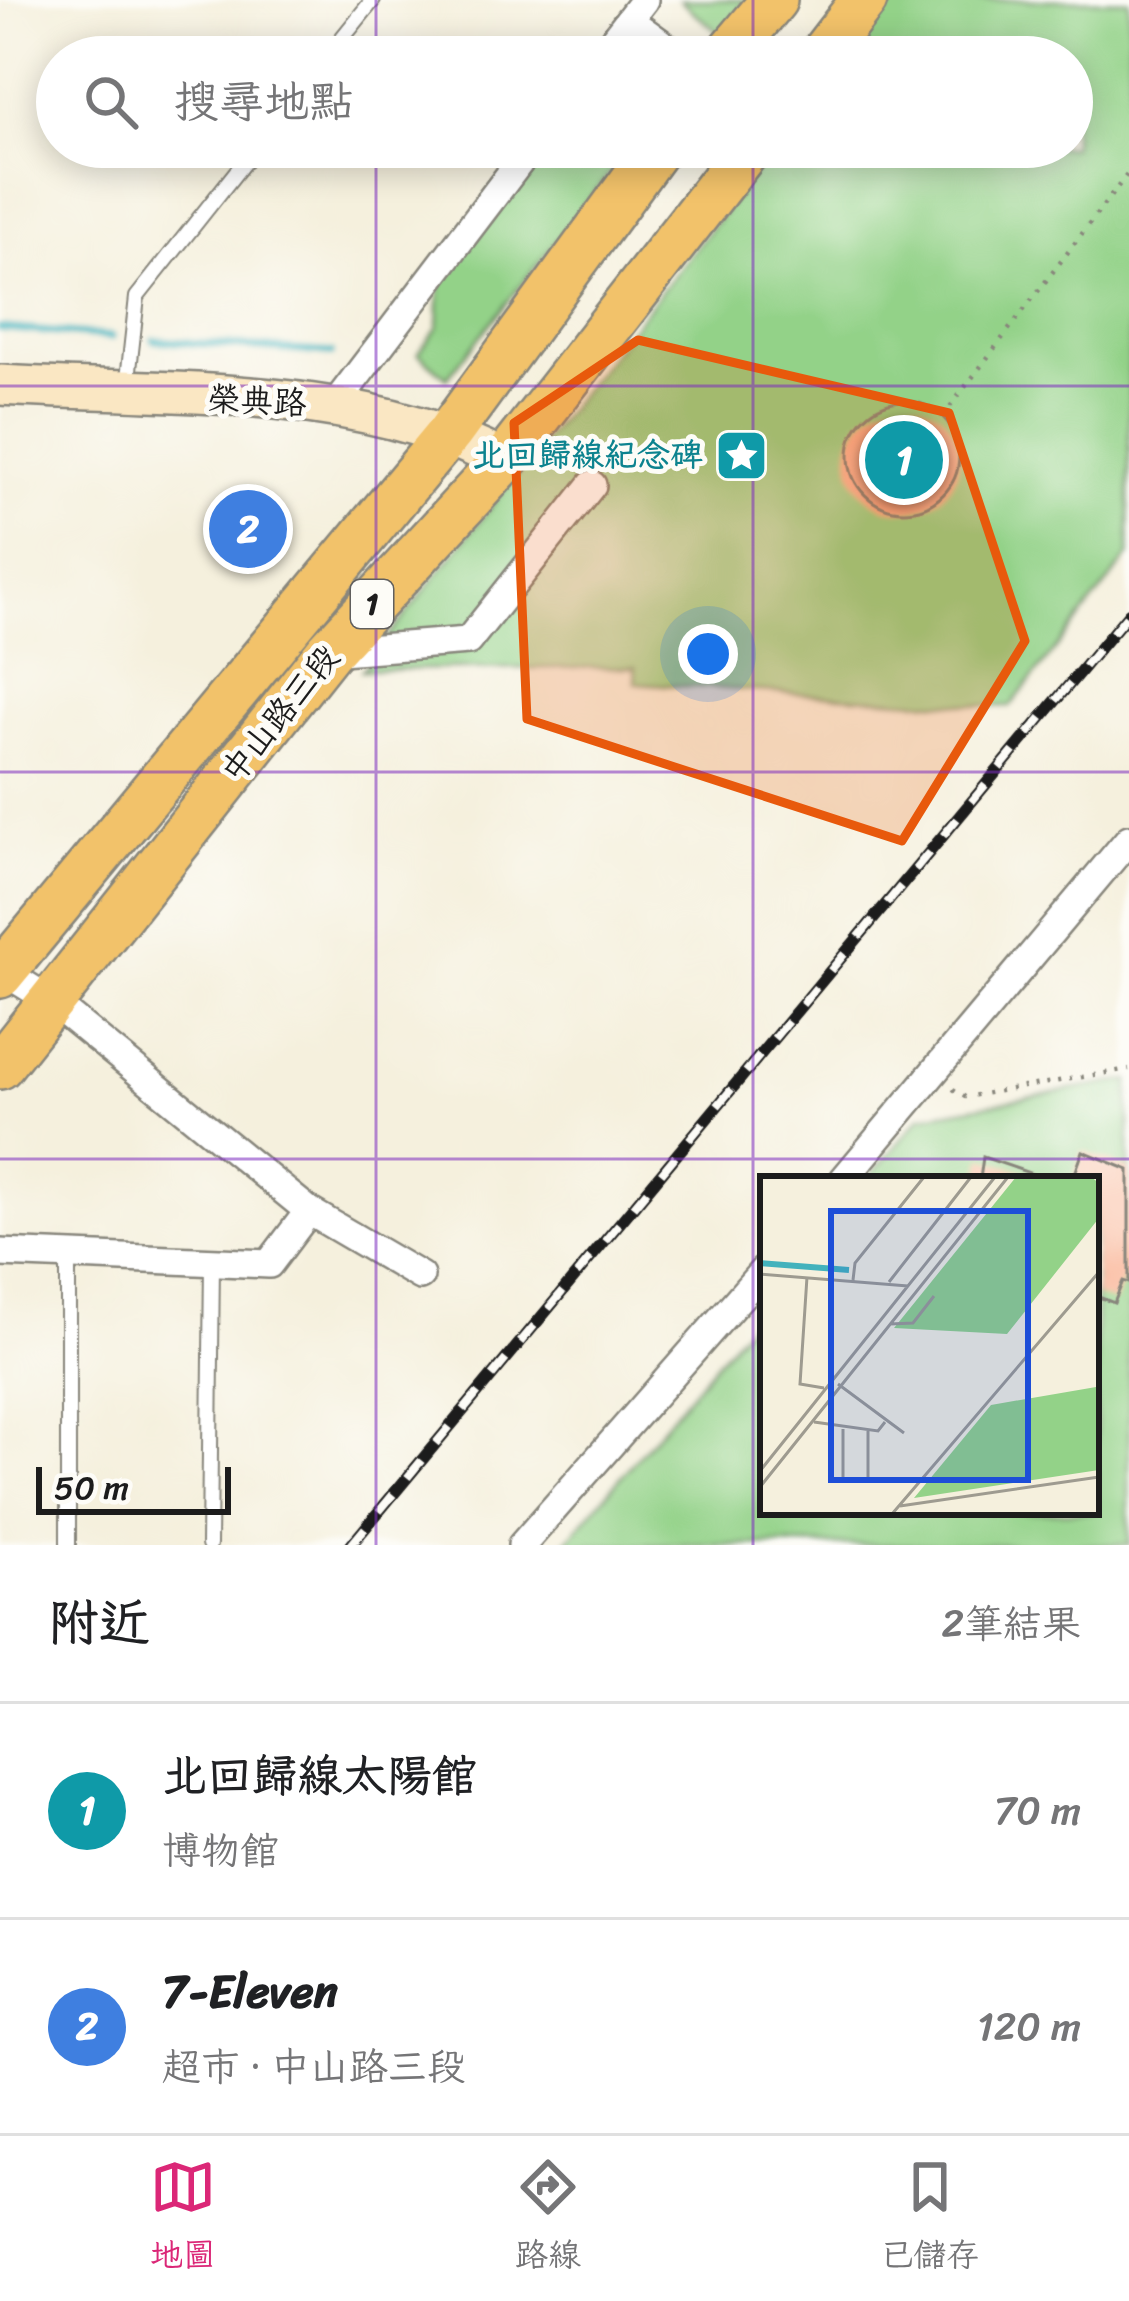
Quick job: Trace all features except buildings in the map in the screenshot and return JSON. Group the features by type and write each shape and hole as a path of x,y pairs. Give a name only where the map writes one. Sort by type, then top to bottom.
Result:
{"main road":[{"path":"744,36 774,0"},
{"path":"836,36 864,0"},
{"name":"中山路三段","path":"1,973 450,432 643,168"},
{"name":"中山路三段","path":"0,1066 328,652 504,461 733,168"}],"street":[{"path":"616,36 636,10 660,36"},
{"path":"334,406 515,168"},
{"name":"榮典路","path":"0,386 334,406 450,432 504,461"},
{"path":"328,652 468,641 592,485"},
{"path":"847,1176 1129,839"},
{"path":"1,973 51,1001 309,1211 420,1276"},
{"path":"0,1253 269,1264 309,1211"},
{"path":"523,1545 760,1274"}],"lane":[{"path":"344,36 373,0"},
{"path":"127,393 137,297 239,168"},
{"path":"68,1256 68,1545"},
{"path":"209,1545 212,1261"}],"path":[{"path":"943,416 1129,172"},
{"path":"934,1076 964,1097 1129,1069"}],"highlighted area":[{"path":"638,340 949,413 1025,641 902,841 527,719 514,423"}],"green space":[{"path":"679,0 747,0 720,34"},
{"path":"894,0 1129,0 1129,556 1010,707 636,683 635,667 362,670 758,168 1093,168 1093,36 864,36"},
{"path":"530,168 614,168 447,378 418,353 438,327 440,282"},
{"path":"1129,1080 1129,1545 564,1545 760,1310 760,1515 1099,1515 1099,1176 871,1176 921,1116"}],"waterway":[{"path":"0,328 111,337"},
{"path":"154,340 331,353"}],"railway":[{"path":"351,1545 1129,613"}],"place":[{"name":"北回歸線紀念碑","path":"742,455"},
{"name":"北回歸線太陽館","path":"904,460"},
{"name":"7-Eleven","path":"248,529"}]}
